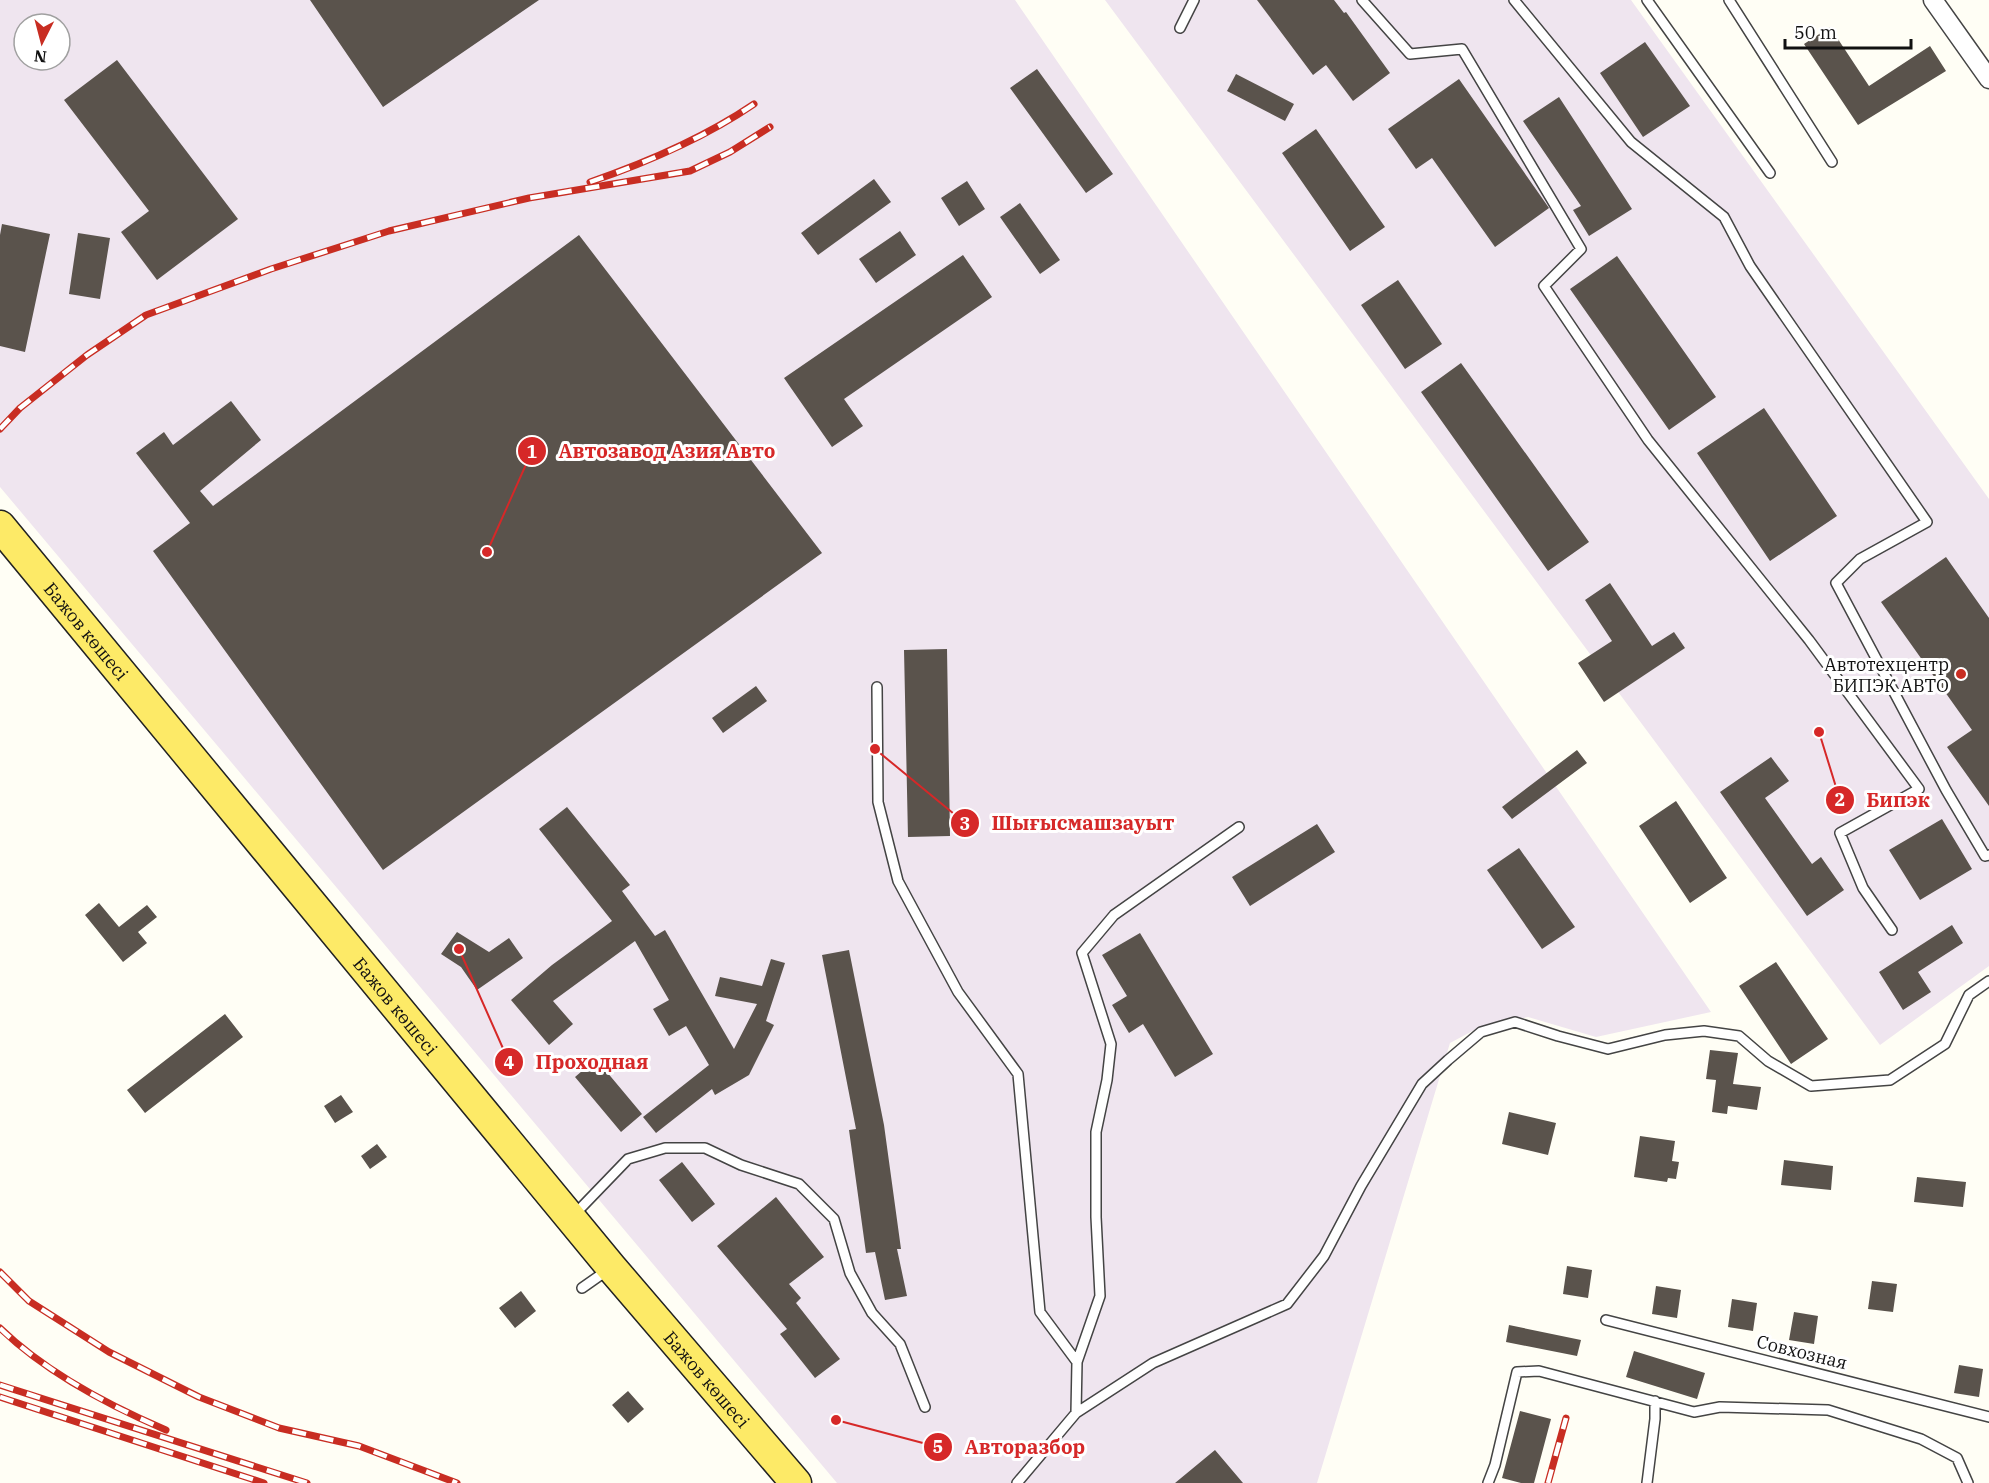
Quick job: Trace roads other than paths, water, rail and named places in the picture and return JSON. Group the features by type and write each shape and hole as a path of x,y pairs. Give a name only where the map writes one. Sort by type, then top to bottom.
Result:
{"main road":[{"name":"Бажов көшесі","path":"0,526 571,1219 795,1483"}],"street":[{"path":"1933,0 1989,79"}],"lane":[{"path":"1180,28 1194,0"},
{"path":"1362,0 1410,54 1462,49 1581,249 1544,285 1648,440 1809,640 1919,789 1840,833 1863,888 1892,930"},
{"path":"1514,0 1631,142 1724,217 1749,266 1927,522 1860,559 1836,583 1946,790 1985,856 1989,855"},
{"path":"1647,0 1770,173"},
{"path":"1729,0 1832,162"},
{"path":"877,687 878,802 898,881 958,992 1018,1074 1040,1312 1077,1362"},
{"path":"1076,1413 1077,1362 1100,1296 1096,1217 1096,1132 1107,1080 1111,1044 1082,953 1114,915 1239,826"},
{"path":"1017,1483 1076,1413 1153,1363 1287,1304 1324,1256 1361,1186 1422,1084 1481,1032 1515,1022 1558,1036 1608,1048 1665,1035 1704,1031 1739,1036 1768,1061 1811,1086 1890,1080 1945,1044 1969,995 1989,981"},
{"path":"571,1219 628,1159 665,1148 705,1148 741,1165 799,1184 834,1219 850,1273 872,1313 900,1344 925,1407"},
{"path":"582,1288 611,1267"},
{"name":"Совхозная","path":"1606,1320 1989,1417"},
{"path":"1488,1483 1495,1465 1517,1372 1539,1371 1694,1412 1720,1407 1828,1410 1921,1439 1957,1458 1968,1483"},
{"path":"1647,1483 1655,1401"}],"railway":[{"path":"590,182 675,148 715,128 754,104"},
{"path":"0,429 20,408 87,355 146,315 271,269 389,231 529,198 690,171 730,152 770,127"},
{"path":"0,1272 29,1301 109,1352 199,1397 279,1428 359,1446 457,1483"},
{"path":"0,1328 37,1359 78,1386 166,1430"},
{"path":"0,1385 307,1483"},
{"path":"0,1397 264,1483"},
{"path":"1548,1483 1566,1418"}],"place":[{"name":"Автозавод Азия Авто","path":"487,552"},
{"name":"Автотехцентр БИПЭК АВТО","path":"1961,674"},
{"name":"Бипэк","path":"1819,732"},
{"name":"Шығысмашзауыт","path":"875,749"},
{"name":"Проходная","path":"459,949"},
{"name":"Авторазбор","path":"836,1420"}]}
